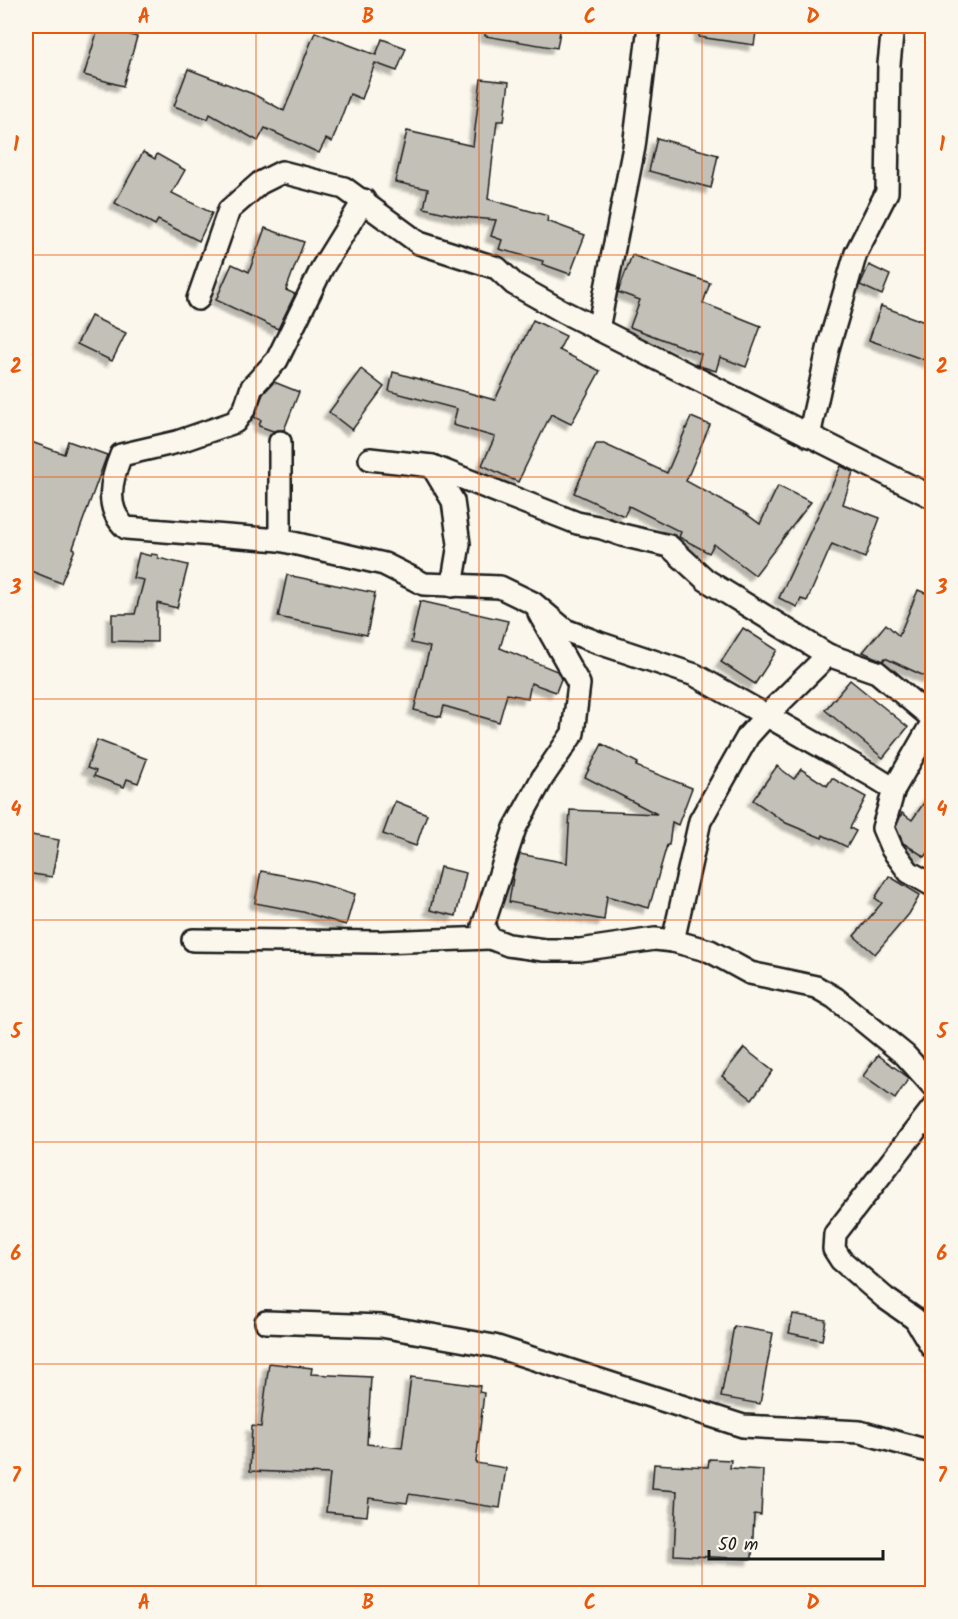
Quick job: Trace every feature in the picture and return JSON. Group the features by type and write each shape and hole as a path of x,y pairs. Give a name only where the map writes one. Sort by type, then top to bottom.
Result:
{"street":[{"path":"598,329 634,147 649,26"},
{"path":"809,435 829,345 856,253 888,192 889,64 893,26"},
{"path":"198,299 229,210 260,183 282,172 344,188 364,200 419,243 497,268 514,284 598,329 933,497"},
{"path":"364,200 322,268 277,360 252,387 245,408 235,422 177,442 121,455 112,477 112,499 117,519 126,528 280,540 384,564 424,584 500,587 533,603 565,630 695,675 894,789"},
{"path":"280,442 280,540"},
{"path":"370,459 432,466 577,523 669,546 706,580 828,655 877,672 933,718"},
{"path":"432,466 453,501 459,544 452,586"},
{"path":"490,938 483,926 515,828 543,777 573,733 579,684 533,603"},
{"path":"673,941 700,821 748,736 828,655"},
{"path":"933,723 894,789 883,828 892,849 909,872 933,885"},
{"path":"193,940 381,942 490,938 508,945 544,950 580,950 655,939 673,941 711,951 750,973 816,987 826,992 905,1055 933,1085"},
{"path":"933,1109 834,1234 834,1249 841,1260 885,1298 915,1319 933,1347"},
{"path":"266,1322 381,1326 494,1346 742,1426 860,1432 933,1452"}],"building":[{"path":"99,26 125,26 124,33 137,37 123,86 84,75"},
{"path":"486,26 561,26 557,48 485,36"},
{"path":"700,26 757,26 754,45 699,37"},
{"path":"315,32 376,55 382,39 406,48 397,71 375,63 362,99 350,94 332,142 326,139 319,153 265,128 258,141 210,114 208,119 174,106 188,69 253,94 284,111"},
{"path":"481,79 509,82 504,121 497,121 488,199 548,216 547,221 585,235 570,274 542,264 543,261 499,249 502,240 491,236 496,220 462,217 424,208 428,189 395,182 407,131 473,146"},
{"path":"657,138 718,155 711,188 649,171"},
{"path":"143,152 155,159 157,154 185,170 172,193 212,213 199,241 158,220 155,225 115,203"},
{"path":"265,228 304,242 286,290 295,294 278,329 216,300 232,264 249,272"},
{"path":"632,255 710,283 703,303 761,326 746,367 720,357 716,371 703,367 698,365 701,354 630,327 640,300 618,292"},
{"path":"869,265 890,275 882,295 860,285"},
{"path":"881,306 933,325 933,363 869,340"},
{"path":"91,316 126,333 112,361 77,344"},
{"path":"533,320 566,336 559,350 600,371 571,424 551,414 518,482 482,465 495,437 453,425 457,409 389,391 393,372 495,400"},
{"path":"361,369 384,387 352,430 329,412"},
{"path":"274,382 299,392 284,430 273,431 259,426 261,420 254,417 263,394"},
{"path":"691,417 710,425 686,481 745,513 760,524 778,486 811,502 755,575 714,544 709,553 679,537 681,532 629,506 624,516 574,493 596,444 604,444 667,473"},
{"path":"26,440 64,454 68,441 107,455 61,583 26,569"},
{"path":"841,466 853,472 843,504 880,518 865,558 832,544 807,601 801,599 797,607 779,598"},
{"path":"139,553 158,555 158,558 188,565 177,608 157,603 157,642 112,641 112,614 135,614 144,580 133,578"},
{"path":"287,575 375,593 367,635 278,617"},
{"path":"918,590 933,596 933,680 885,658 883,661 863,652 886,624 899,636"},
{"path":"420,601 508,621 500,648 557,671 561,679 556,692 531,683 528,698 507,694 499,722 444,706 441,717 414,710 430,647 411,643"},
{"path":"743,628 777,650 755,684 721,662"},
{"path":"850,680 908,727 883,758 825,710"},
{"path":"97,740 147,759 138,783 127,779 124,787 94,776 96,771 87,768"},
{"path":"602,744 638,763 636,766 692,788 678,825 672,822 669,845 667,845 649,908 607,896 604,920 509,902 514,872 520,854 567,863 570,810 657,814 585,777"},
{"path":"777,766 794,779 801,769 827,786 832,778 866,797 850,828 856,831 847,847 823,835 822,838 786,823 753,800"},
{"path":"933,790 933,846 925,857 903,843 896,827 902,813 912,820"},
{"path":"395,801 427,814 416,846 383,834"},
{"path":"26,834 59,840 52,877 26,873"},
{"path":"440,867 466,873 456,916 430,910"},
{"path":"261,871 312,881 355,894 346,925 303,912 255,903"},
{"path":"889,876 920,895 909,914 875,954 854,936 882,903 875,898"},
{"path":"744,1048 773,1071 752,1099 722,1076"},
{"path":"878,1055 909,1078 895,1099 863,1076"},
{"path":"793,1314 826,1320 822,1340 789,1333"},
{"path":"734,1326 773,1333 760,1404 721,1397"},
{"path":"269,1363 312,1368 311,1374 371,1377 367,1444 402,1448 411,1377 480,1386 479,1392 484,1393 476,1463 506,1468 500,1508 409,1494 407,1503 369,1498 367,1516 326,1512 330,1474 250,1471 252,1426 261,1427"},
{"path":"709,1459 731,1460 730,1468 763,1470 761,1515 754,1514 752,1559 674,1555 677,1491 652,1489 654,1464 708,1467"}]}
